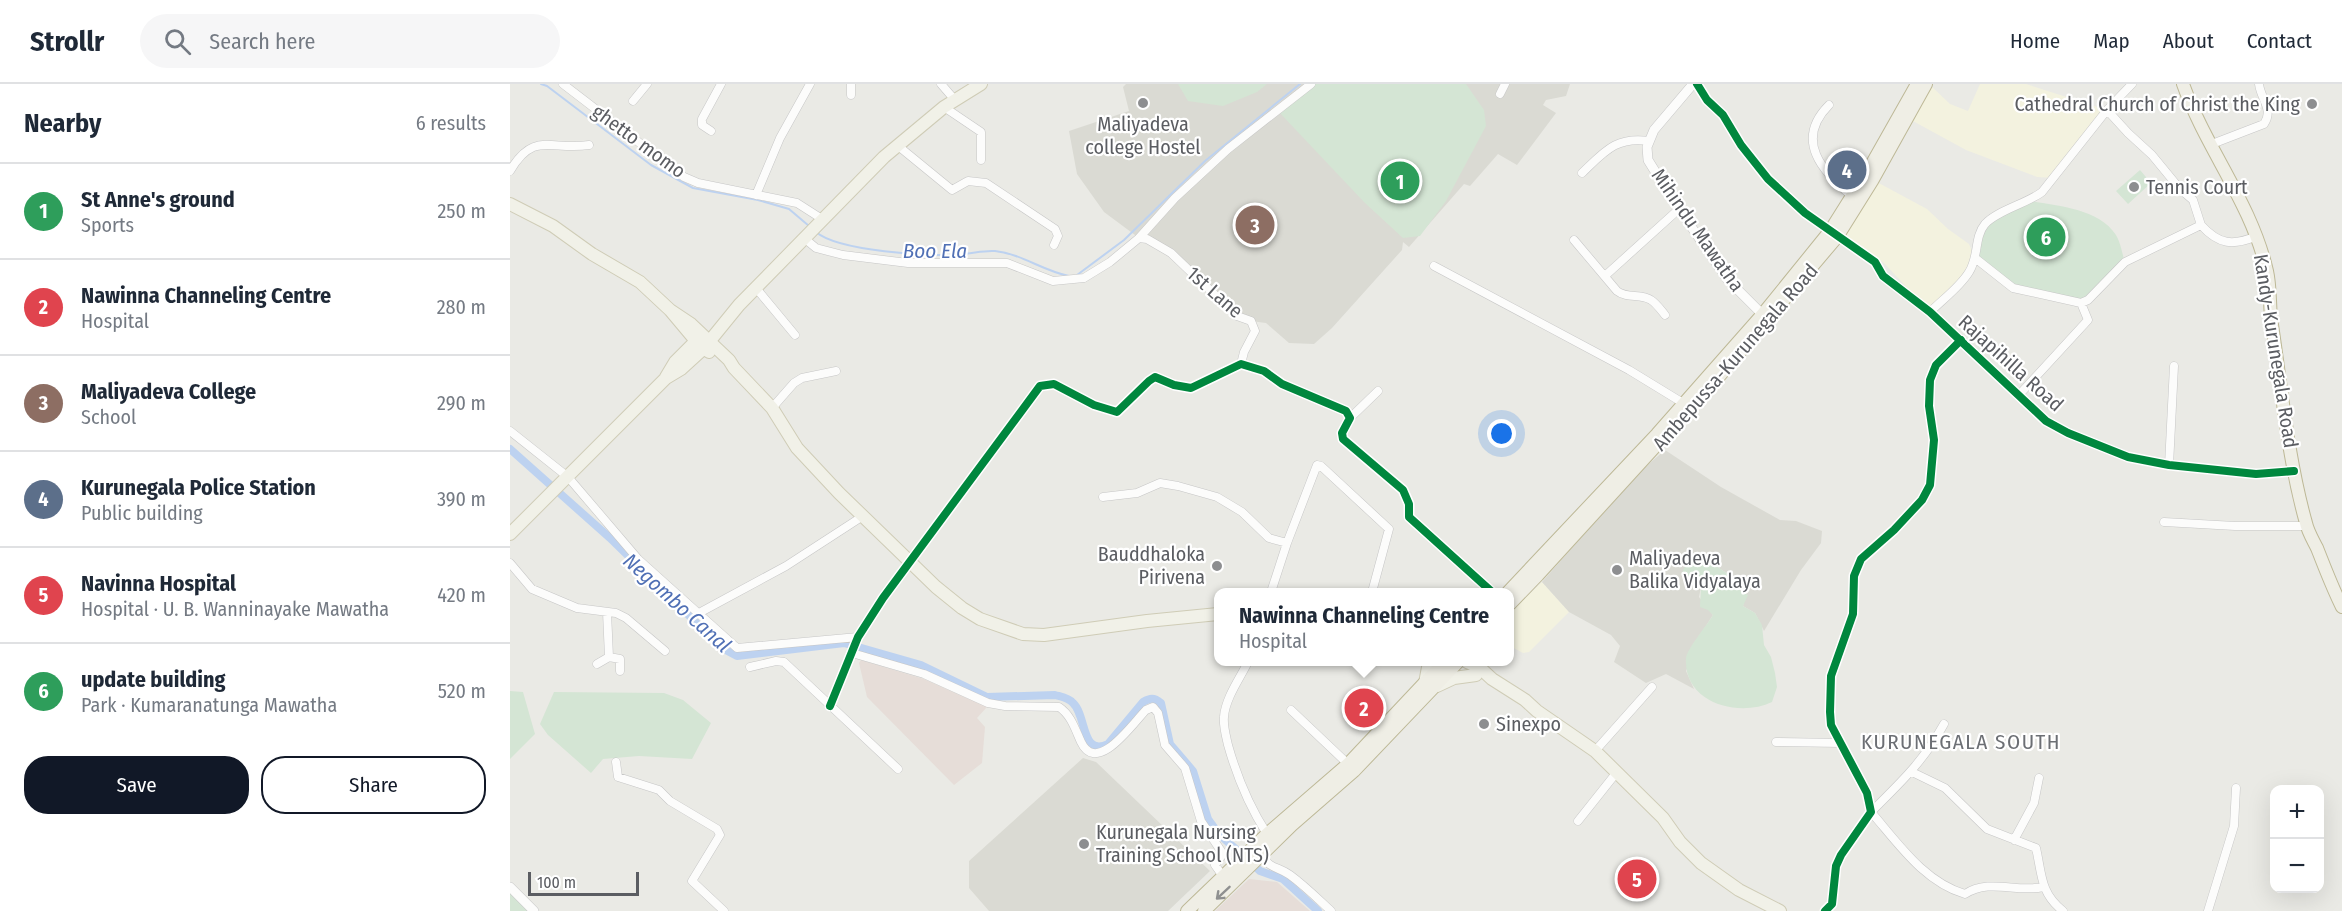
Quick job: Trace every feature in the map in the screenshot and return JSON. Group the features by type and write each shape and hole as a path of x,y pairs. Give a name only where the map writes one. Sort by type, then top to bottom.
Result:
{"highway":[{"name":"Ambepussa-Kurunegala Road","path":"1833,234 1917,84"},
{"name":"Ambepussa-Kurunegala Road","path":"1514,599 1638,468 1833,234 1872,181 1926,84"},
{"name":"Kandy-Kurunegala Road","path":"2174,84 2190,103"},
{"name":"Kandy-Kurunegala Road","path":"2183,84 2190,103 2257,236 2268,273 2272,322 2294,471 2306,526 2328,580 2342,607"},
{"name":"Ambepussa-Kurunegala Road","path":"1512,588 1765,318"},
{"path":"1204,911 1237,870 1249,851 1348,764 1450,666"},
{"path":"1187,911 1222,876 1262,857 1292,825 1354,771 1429,686"}],"main road":[{"path":"512,530 666,378 675,362 703,341 897,145 954,99 981,84"},
{"path":"510,204 553,226 592,254 640,282 703,341 724,365 734,368 772,408 797,448 863,516 936,587 980,619 1023,634 1044,635 1214,614"},
{"path":"1429,666 1429,686 1478,668 1525,700 1537,711 1595,751 1663,818 1680,842 1701,863 1739,890 1780,911"}],"street":[{"name":"ghetto momo","path":"563,84 684,177 698,183 797,203 822,219"},
{"path":"633,101 647,84"},
{"path":"711,131 702,125 702,119 721,84"},
{"path":"756,195 780,138 810,84"},
{"path":"851,84 851,95"},
{"path":"941,84 954,99"},
{"path":"806,236 816,248 843,255 908,263 1007,263 1053,281 1073,281 1084,278 1110,262 1139,238 1175,198 1228,149 1311,84"},
{"path":"1500,94 1505,84"},
{"name":"Mihindu Mawatha","path":"1695,84 1654,130 1648,141 1648,160 1727,279 1765,318"},
{"name":"Rajapihilla Road","path":"1695,84 1707,100 1723,115 1741,145 1768,179 1805,213 1875,262 1883,276 1930,312 2046,421 2068,433 2128,457 2169,465 2256,474 2294,471"},
{"path":"1930,312 1970,271 1978,238 1988,221 2030,201 2042,192 2107,110 2132,84"},
{"path":"2212,144 2264,124 2269,117 2269,109 2260,93 2259,84"},
{"path":"1829,105 1819,116 1812,139 1818,159 1833,181 1853,197"},
{"path":"944,107 981,132 981,160"},
{"path":"2107,110 2193,200 2201,225 2212,236 2230,243 2239,243 2257,236"},
{"path":"1582,173 1613,145 1633,139 1648,141"},
{"path":"510,171 525,149 534,145 589,145"},
{"path":"897,145 952,190 968,181 986,183 1055,229 1058,236 1054,245"},
{"path":"1606,275 1679,209"},
{"path":"1975,258 2013,288 2081,303 2088,300 2125,262 2201,225"},
{"name":"1st Lane","path":"1139,238 1147,239 1171,253 1237,316 1251,321 1255,331 1244,352 1241,364"},
{"path":"1575,240 1622,295 1646,297 1653,300 1665,315"},
{"path":"1434,266 1629,370 1683,403"},
{"path":"756,288 795,335"},
{"path":"2018,396 2088,320 2081,303"},
{"path":"1961,340 1936,365 1930,380 1929,406 1934,440 1929,485 1922,500 1894,530 1861,559 1854,576 1853,614 1831,676 1831,725 1868,793 1871,812 1933,879 1951,890 1965,894 1987,885 2034,889 2043,887"},
{"path":"830,705 858,637 963,488 1040,386 1054,384 1094,405 1117,412 1155,377 1174,385 1191,388 1241,364 1264,371 1282,384 1346,411 1350,418"},
{"path":"2169,465 2174,366"},
{"path":"772,408 794,383 802,378 836,371"},
{"path":"1378,391 1350,418 1342,433 1343,439 1403,490 1410,504 1409,517 1488,588"},
{"path":"510,431 566,479 638,559 737,648 858,637"},
{"path":"1272,588 1317,465 1321,466 1389,529 1373,588"},
{"path":"1103,497 1137,493 1160,483 1178,486 1217,497 1242,512 1269,538 1287,543"},
{"path":"699,613 786,566 863,516"},
{"path":"2164,522 2235,526 2306,526"},
{"path":"510,563 532,589 577,608 607,612 626,618 665,651"},
{"path":"607,612 609,657"},
{"path":"852,653 924,674 988,704 1059,707 1069,716 1085,749 1094,754 1109,749 1146,710 1153,707 1158,713 1165,745 1185,768 1201,821 1222,854 1215,865 1222,876"},
{"path":"597,664 609,657 620,659 620,671"},
{"path":"750,667 776,661 784,662 898,769"},
{"path":"1246,666 1226,707 1224,729 1235,772 1251,809 1267,834"},
{"path":"1595,751 1652,687"},
{"path":"1292,710 1348,764"},
{"path":"1825,911 1832,904 1836,866 1841,855 1871,812 1912,772 1932,747 1944,724"},
{"path":"1776,742 1841,743"},
{"path":"616,762 618,777 659,790 670,801 717,830 720,835 692,881 724,911"},
{"path":"1578,821 1617,772"},
{"path":"1912,772 1945,788 1987,829 2036,848 2043,887 2053,903 2063,911"},
{"path":"2014,840 2034,803 2039,778"},
{"path":"2208,911 2234,825 2236,788"},
{"path":"1262,857 1272,867 1284,871 1293,878 1331,911"},
{"path":"510,887 534,911"}],"shaded area":[{"path":"1126,84 1570,84 1566,96 1546,100 1543,105 1556,113 1517,165 1498,154 1470,186 1464,184 1409,247 1403,242 1402,250 1332,328 1314,344 1289,343 1266,323 1237,316 1171,253 1139,238 1104,212 1077,174 1069,131 1129,111 1123,87"},
{"path":"1178,84 1267,84 1257,92 1223,106 1188,101"},
{"path":"1311,84 1466,84 1484,110 1486,126 1446,201 1420,236 1403,238 1364,202 1278,111"},
{"path":"1929,84 1950,104 1968,111 1980,84 2026,84 2107,110 2053,178 2037,177 1966,150 1911,120"},
{"name":"Tennis Court","path":"2140,170 2151,183 2128,204 2116,191"},
{"path":"1875,181 1927,209 1948,229 1969,244 1975,258 1970,271 1930,312 1884,263 1844,234"},
{"path":"2030,201 2089,214 2109,226 2118,238 2125,262 2081,303 2013,288 1975,258 1988,221"},
{"name":"Maliyadeva Balika Vidyalaya","path":"1665,450 1721,487 1780,520 1796,521 1822,531 1821,543 1801,570 1764,631 1755,613 1743,606 1746,593 1740,591 1739,581 1708,561 1704,562 1695,558 1701,587 1699,597 1713,615 1700,635 1686,671 1694,689 1666,674 1646,683 1614,662 1620,646 1611,635 1569,612 1542,582 1637,474"},
{"path":"1691,556 1704,562 1708,561 1739,581 1740,591 1748,595 1743,606 1755,613 1762,625 1764,645 1771,657 1775,673 1777,687 1772,702 1759,707 1729,707 1703,696 1694,686 1687,673 1687,654 1713,615 1700,607 1701,587 1681,574"},
{"path":"1542,582 1569,612 1529,652 1523,653 1514,648 1514,609"},
{"path":"861,660 924,679 987,707 977,718 985,727 982,763 954,785 867,697 859,663"},
{"path":"510,691 523,692 535,734 510,759"},
{"path":"554,692 664,693 683,700 711,723 692,759 639,756 603,759 591,773 548,735 540,724"},
{"name":"Kurunegala Nursing Training School (NTS)","path":"1083,758 1096,762 1210,871 1168,911 989,911 969,888 969,861"},
{"path":"1249,879 1277,882 1310,911 1215,911"},
{"path":"510,893 528,911 510,911"}],"waterway":[{"name":"Boo Ela","path":"541,84 547,86 651,165 693,188 758,200 789,209 809,226"},
{"name":"Boo Ela","path":"1077,275 1124,240 1205,161 1300,84"},
{"name":"Boo Ela","path":"816,232 827,239 843,244 884,251 945,255 995,251 1014,255 1069,276"},
{"name":"Negombo Canal","path":"510,449 610,538 722,648 737,656 844,643 921,665 987,697 1055,695 1073,703 1089,740 1093,745 1099,747 1108,744 1143,702 1150,699 1156,700 1161,703 1170,744 1193,771 1208,819 1219,834 1260,871 1283,879 1318,911"}],"cycle path":[{"path":"1697,84 1707,100 1723,115 1741,145 1768,179 1805,213 1875,262 1883,276 1930,312 2046,421 2068,433 2128,457 2169,465 2256,474 2294,471"},
{"path":"1825,911 1832,904 1836,866 1841,855 1871,812 1867,793 1831,725 1830,712 1831,676 1853,614 1854,576 1861,559 1894,530 1922,500 1930,485 1934,440 1929,406 1930,380 1936,365 1961,340"},
{"path":"830,706 858,637 883,598 1040,386 1054,384 1094,405 1117,412 1155,377 1174,385 1191,388 1241,364 1264,371 1282,384 1346,411 1350,418 1342,433 1343,439 1403,490 1409,504 1409,517 1488,588"}],"place":[{"name":"Maliyadeva college Hostel","path":"1143,103"},
{"name":"Cathedral Church of Christ the King","path":"2312,104"},
{"name":"Kurunegala Police Station","path":"1847,170"},
{"name":"St Anne's ground","path":"1400,181"},
{"name":"Tennis Court","path":"2134,187"},
{"name":"Maliyadeva College","path":"1255,225"},
{"name":"update building","path":"2046,237"},
{"name":"Bauddhaloka Pirivena","path":"1217,566"},
{"name":"Maliyadeva Balika Vidyalaya","path":"1617,570"},
{"name":"Nawinna Channeling Centre","path":"1364,708"},
{"name":"Sinexpo","path":"1484,724"},
{"name":"Kurunegala Nursing Training School (NTS)","path":"1084,844"},
{"name":"Navinna Hospital","path":"1637,879"}],"district":[{"name":"KURUNEGALA SOUTH","path":"1961,742"}]}
